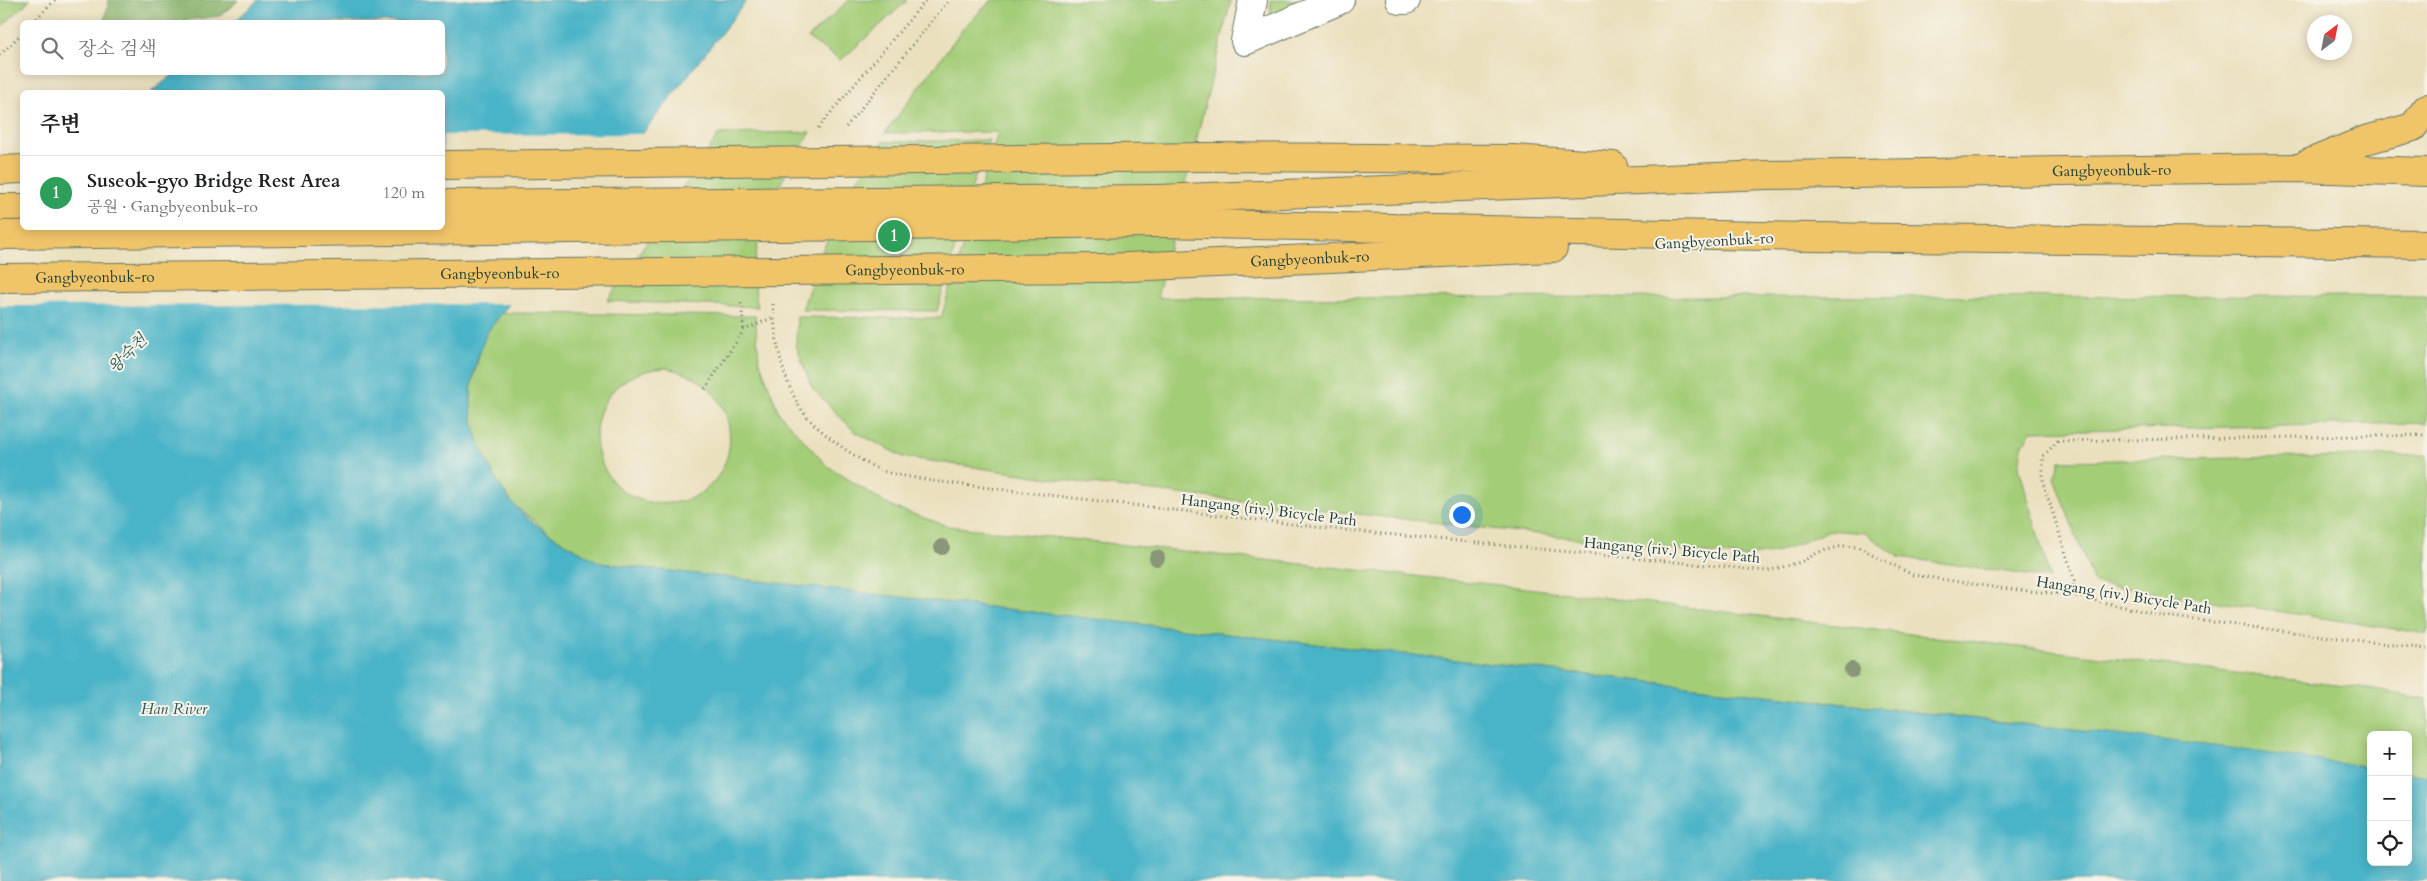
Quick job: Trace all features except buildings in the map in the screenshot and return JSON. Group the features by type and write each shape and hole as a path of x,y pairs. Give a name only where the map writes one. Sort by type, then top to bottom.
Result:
{"highway":[{"path":"2296,168 2366,140 2413,127 2427,108"},
{"name":"Gangbyeonbuk-ro","path":"445,165 1211,157 1513,160 1767,175"},
{"name":"Gangbyeonbuk-ro","path":"445,226 1159,211 1767,175 2296,168 2427,172"},
{"path":"0,170 20,169"},
{"name":"Gangbyeonbuk-ro","path":"445,204 1159,211 1810,237 2427,244"},
{"path":"0,208 20,208"},
{"name":"Gangbyeonbuk-ro","path":"0,235 241,230"},
{"name":"Gangbyeonbuk-ro","path":"0,278 1105,268 1810,237"}],"lane":[{"path":"1253,0 1245,41 1340,0"},
{"path":"1400,0 1406,0"}],"path":[{"path":"35,20 56,0"},
{"path":"0,55 20,35"},
{"path":"705,389 744,330 774,316"},
{"path":"2071,595 2074,582 2043,482 2043,456 2058,441 2427,435"},
{"name":"Hangang (riv.) Bicycle Path","path":"932,481 1332,529 1768,571 1801,562 1819,552 1842,546 1858,547 1913,574 1999,588 2071,595 2164,616 2427,650"}],"green space":[{"path":"0,0 30,0 0,28"},
{"path":"109,0 239,0 220,16 188,20 104,20"},
{"path":"849,0 908,0 841,60 808,38"},
{"path":"992,0 1231,0 1157,298 2427,296 2427,423 2031,431 2022,446 2019,467 2050,578 1899,557 1865,533 1830,530 1779,552 1743,557 1091,484 903,457 854,431 812,388 796,345 797,317 941,318 998,132 885,133 965,26"},
{"path":"1270,0 1311,0 1271,18"},
{"path":"811,132 776,194 766,215 759,237 755,260 758,307 607,301 719,134"},
{"path":"989,140 975,176 937,311 802,310 821,254 849,192 882,142"},
{"path":"513,313 755,316 759,360 779,413 826,465 892,507 948,526 1526,588 2361,688 2427,699 2427,782 2412,780 2412,731 2367,731 2367,773 2059,728 600,563 550,534 513,504 493,475 479,446 470,414 472,384 488,321 493,314","holes":["665,368 694,378 714,395 726,416 730,439 726,462 714,481 695,496 670,503 640,499 617,486 602,465 596,440 599,415 611,393 633,376"]},
{"path":"2427,455 2427,634 2094,583 2054,478 2060,461"}],"water":[{"name":"Han River","path":"258,0 747,0 488,331 475,366 471,398 475,430 489,465 503,490 513,504 532,522 600,563 2223,747 2367,767 2367,866 2412,866 2412,774 2427,776 2427,881 0,881 0,219 20,227 20,230 445,230 445,90 154,90 172,75 445,75 445,20 236,20"}],"pier":[{"path":"646,134 513,304 0,306 0,216 20,227 20,230 445,230 445,135"}],"place":[{"name":"Suseok-gyo Bridge Rest Area","path":"894,236"}],"water label":[{"name":"왕숙천","path":"127,353"}]}
